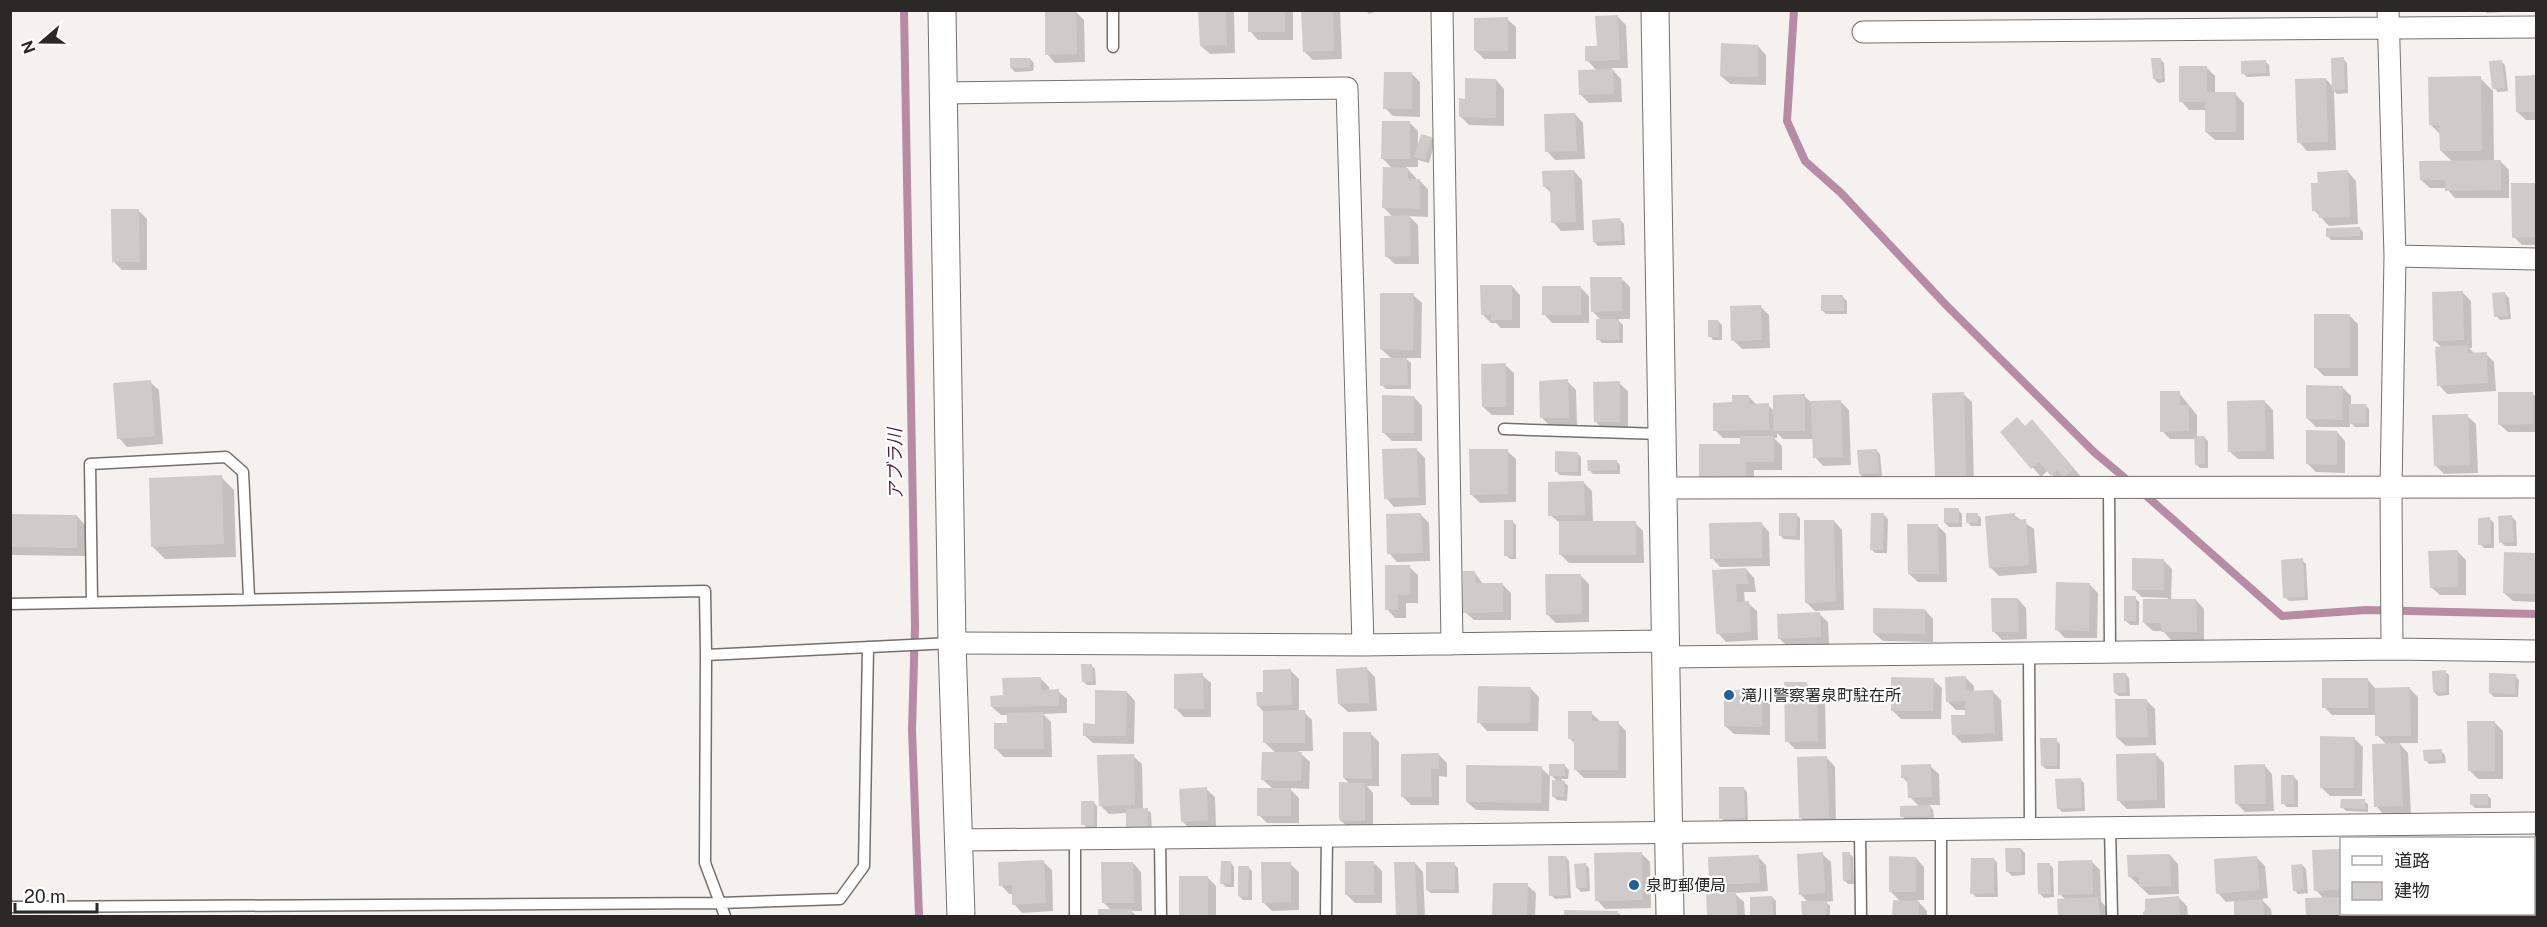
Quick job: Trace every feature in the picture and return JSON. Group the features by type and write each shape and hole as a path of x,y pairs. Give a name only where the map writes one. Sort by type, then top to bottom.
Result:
{"street":[{"path":"942,10 952,643 961,916"},
{"path":"1442,10 1452,644"},
{"path":"1655,10 1670,916"},
{"path":"2388,19 2395,256 2391,489 2392,649"},
{"path":"1863,32 2388,19 2536,27"},
{"path":"943,93 1347,88 1363,645"},
{"path":"2395,256 2536,259"},
{"path":"1663,488 2391,489 2536,487"},
{"path":"952,643 1452,644 2029,653 2392,649 2536,651"},
{"path":"960,840 2110,828 2369,832 2533,828"}],"lane":[{"path":"1113,10 1113,48"},
{"path":"1504,429 1662,434"},
{"path":"92,602 90,464 226,457 243,472 249,597"},
{"path":"2109,489 2110,652"},
{"path":"10,604 249,597 705,591 705,863 725,916"},
{"path":"706,655 952,643"},
{"path":"10,907 720,903 840,899 864,866 868,647"},
{"path":"2029,653 2030,829"},
{"path":"2110,828 2112,916"},
{"path":"1941,830 1941,916"},
{"path":"1860,831 1861,916"},
{"path":"1326,916 1327,836"},
{"path":"1075,838 1075,916"},
{"path":"1160,838 1161,916"}],"building":[{"path":"1076,10 1077,54 1045,55 1045,11"},
{"path":"1198,10 1226,10 1227,45 1200,46"},
{"path":"1248,10 1285,10 1285,32 1248,32"},
{"path":"1301,10 1333,10 1334,51 1303,52"},
{"path":"1618,15 1620,60 1585,61 1585,46 1597,46 1595,16"},
{"path":"1508,17 1508,51 1474,51 1474,18"},
{"path":"1721,43 1758,45 1758,77 1720,76"},
{"path":"2344,57 2345,90 2332,91 2331,58"},
{"path":"1010,58 1030,58 1030,68 1010,68"},
{"path":"2151,58 2161,58 2162,79 2153,79"},
{"path":"2266,60 2266,73 2241,74 2241,61"},
{"path":"2502,60 2505,88 2492,89 2489,61"},
{"path":"2179,66 2207,66 2207,92 2236,92 2236,132 2205,132 2205,102 2179,102"},
{"path":"1613,69 1614,94 1579,95 1578,70"},
{"path":"1384,72 1412,72 1412,109 1383,109"},
{"path":"2536,75 2536,112 2516,112 2515,76"},
{"path":"2481,76 2482,151 2440,151 2439,125 2429,125 2428,77"},
{"path":"1465,78 1496,79 1496,118 1459,117 1459,98 1465,99"},
{"path":"2326,78 2328,142 2297,143 2295,79"},
{"path":"1575,113 1577,151 1545,152 1544,114"},
{"path":"1382,121 1410,121 1410,159 1381,159"},
{"path":"1421,134 1432,137 1425,160 1414,157"},
{"path":"2501,160 2501,190 2445,191 2445,180 2420,180 2419,161"},
{"path":"1383,167 1408,168 1408,179 1420,179 1420,209 1382,208"},
{"path":"1574,170 1576,222 1551,223 1550,187 1543,187 1542,171"},
{"path":"2348,170 2350,217 2319,218 2318,211 2312,211 2311,183 2318,183 2317,172"},
{"path":"2511,183 2536,183 2536,237 2512,238"},
{"path":"111,209 139,209 140,262 112,262"},
{"path":"1410,215 1411,256 1385,257 1384,216"},
{"path":"1620,218 1622,241 1593,242 1592,220"},
{"path":"2360,227 2360,236 2326,237 2326,228"},
{"path":"1590,277 1622,277 1622,311 1591,312"},
{"path":"1480,285 1512,285 1512,320 1491,320 1491,315 1481,315"},
{"path":"1542,286 1581,286 1581,315 1542,315"},
{"path":"2463,291 2464,340 2433,341 2432,292"},
{"path":"2505,292 2508,316 2494,317 2492,293"},
{"path":"1380,293 1414,293 1413,350 1380,349"},
{"path":"1821,295 1843,295 1844,311 1821,311"},
{"path":"1761,305 1762,340 1731,341 1730,306"},
{"path":"2314,314 2350,314 2350,368 2314,368"},
{"path":"1596,319 1619,319 1619,340 1596,340"},
{"path":"1708,320 1718,320 1719,337 1708,337"},
{"path":"2468,345 2468,353 2487,352 2488,383 2437,386 2435,347"},
{"path":"1380,358 1407,358 1408,385 1380,386"},
{"path":"1506,363 1506,407 1482,407 1481,364"},
{"path":"1568,379 1569,418 1540,418 1539,381"},
{"path":"151,380 155,436 117,439 113,383"},
{"path":"1620,381 1620,422 1594,422 1593,382"},
{"path":"2306,385 2343,386 2342,420 2306,419"},
{"path":"2160,391 2180,391 2180,405 2189,405 2189,431 2160,432"},
{"path":"1964,392 1966,476 1935,477 1932,393"},
{"path":"2498,392 2533,392 2533,424 2498,425"},
{"path":"1805,394 1805,431 1773,431 1773,395"},
{"path":"1382,395 1414,396 1414,433 1382,433"},
{"path":"1732,395 1749,395 1749,404 1769,403 1769,430 1713,431 1713,403 1732,402"},
{"path":"1841,400 1843,457 1813,458 1811,401"},
{"path":"2265,400 2266,451 2228,452 2227,401"},
{"path":"2349,404 2366,404 2366,423 2349,424"},
{"path":"2468,414 2470,465 2434,466 2432,415"},
{"path":"2017,417 2025,426 2032,419 2074,469 2063,478 2057,470 2051,476 2039,462 2031,469 2000,432"},
{"path":"2306,430 2337,431 2337,465 2306,464"},
{"path":"1740,436 1774,436 1774,462 1746,462 1746,477 1699,477 1699,444 1740,444"},
{"path":"2194,436 2204,436 2205,464 2195,465"},
{"path":"1417,448 1419,497 1384,499 1382,449"},
{"path":"1469,449 1508,449 1508,494 1470,495"},
{"path":"1877,449 1879,473 1859,474 1857,450"},
{"path":"1555,451 1578,452 1578,472 1555,472"},
{"path":"1587,460 1617,460 1617,470 1588,471"},
{"path":"222,475 224,544 151,547 149,478"},
{"path":"1584,481 1585,515 1548,516 1548,482"},
{"path":"1944,508 1959,508 1959,523 1944,523"},
{"path":"1421,513 1423,553 1387,554 1386,514"},
{"path":"1779,513 1797,513 1796,536 1779,536"},
{"path":"1871,513 1884,513 1883,550 1870,550"},
{"path":"1966,513 1978,513 1978,523 1966,523"},
{"path":"2015,513 2015,520 2026,519 2029,565 1989,568 1985,516"},
{"path":"10,514 77,515 77,548 10,547"},
{"path":"2512,515 2514,542 2499,543 2498,516"},
{"path":"2490,517 2491,544 2478,545 2478,518"},
{"path":"1504,520 1513,520 1513,556 1504,556"},
{"path":"1804,520 1834,520 1836,602 1805,603"},
{"path":"1559,521 1636,521 1636,555 1559,555"},
{"path":"1762,522 1762,558 1710,559 1709,523"},
{"path":"1907,524 1938,524 1939,574 1908,574"},
{"path":"2458,550 2458,587 2430,588 2428,551"},
{"path":"2504,552 2536,553 2536,594 2503,593"},
{"path":"2132,558 2164,559 2164,590 2132,590"},
{"path":"2303,558 2305,597 2283,598 2281,560"},
{"path":"1385,565 1410,565 1410,595 1398,595 1398,610 1385,610"},
{"path":"1746,568 1748,584 1736,584 1737,602 1749,601 1751,632 1716,634 1712,570"},
{"path":"1463,571 1475,571 1476,583 1503,583 1503,612 1463,613"},
{"path":"1545,574 1581,574 1582,614 1546,615"},
{"path":"2056,582 2090,583 2089,631 2055,630"},
{"path":"2124,596 2136,596 2136,621 2124,621"},
{"path":"1991,598 2018,598 2019,632 1992,632"},
{"path":"2143,599 2196,599 2197,632 2161,632 2161,623 2143,623"},
{"path":"1873,608 1925,609 1925,634 1873,633"},
{"path":"1820,612 1821,637 1778,639 1777,614"},
{"path":"1081,664 1092,664 1093,682 1082,682"},
{"path":"1367,667 1369,703 1338,704 1336,669"},
{"path":"1291,669 1292,705 1257,706 1256,692 1263,692 1263,670"},
{"path":"2446,670 2446,692 2433,692 2432,671"},
{"path":"1203,673 1204,709 1174,709 1174,674"},
{"path":"2113,673 2126,673 2126,693 2114,693"},
{"path":"2489,673 2516,674 2515,694 2489,693"},
{"path":"1966,676 1966,691 1993,690 1995,733 1952,735 1951,715 1965,715 1965,701 1946,702 1945,677"},
{"path":"1041,677 1041,690 1059,689 1059,706 991,707 990,696 1003,695 1002,678"},
{"path":"1891,677 1934,678 1933,711 1891,711"},
{"path":"2322,678 2368,678 2368,708 2322,708"},
{"path":"1784,682 1807,682 1807,691 1817,691 1818,741 1785,742"},
{"path":"1478,686 1531,687 1530,723 1477,723"},
{"path":"2410,687 2411,736 2375,736 2375,688"},
{"path":"1095,690 1127,691 1126,736 1083,736 1083,723 1095,724"},
{"path":"1724,690 1762,690 1762,727 1724,726"},
{"path":"2115,699 2147,699 2148,737 2116,738"},
{"path":"1305,710 1305,743 1263,743 1263,711"},
{"path":"1568,711 1592,711 1592,721 1619,721 1618,770 1574,770 1574,739 1568,739"},
{"path":"1043,712 1044,749 994,749 994,723 1007,723 1007,713"},
{"path":"2467,721 2495,721 2495,771 2468,771"},
{"path":"1343,732 1371,732 1372,779 1343,778"},
{"path":"2320,736 2355,737 2354,788 2320,788"},
{"path":"2040,738 2057,738 2057,766 2041,766"},
{"path":"2400,743 2403,806 2374,807 2372,744"},
{"path":"2442,749 2442,760 2424,761 2423,750"},
{"path":"1262,752 1302,752 1301,781 1261,780"},
{"path":"1439,753 1439,769 1431,769 1432,797 1401,797 1401,754"},
{"path":"2156,753 2157,800 2117,801 2116,754"},
{"path":"1134,754 1135,805 1099,806 1097,755"},
{"path":"1827,756 1829,818 1799,818 1797,757"},
{"path":"1549,764 1565,764 1565,776 1549,776"},
{"path":"1931,764 1932,797 1908,798 1907,778 1901,778 1901,765"},
{"path":"2265,764 2266,804 2235,804 2234,765"},
{"path":"1466,765 1542,766 1541,803 1466,802"},
{"path":"2281,775 2294,775 2294,804 2281,804"},
{"path":"2081,778 2082,808 2057,809 2055,779"},
{"path":"1552,780 1565,781 1564,797 1552,797"},
{"path":"1339,782 1365,783 1365,821 1339,820"},
{"path":"1207,787 1208,820 1181,822 1179,789"},
{"path":"1719,787 1744,787 1745,818 1719,819"},
{"path":"1257,788 1291,788 1291,816 1257,816"},
{"path":"2470,794 2488,794 2488,805 2470,805"},
{"path":"2341,799 2365,799 2365,809 2340,808"},
{"path":"1081,801 1094,801 1094,825 1081,825"},
{"path":"1930,805 1931,816 1900,817 1900,806"},
{"path":"1148,808 1148,829 1126,829 1126,809"},
{"path":"2005,848 2021,848 2022,872 2006,872"},
{"path":"2340,849 2340,890 2314,891 2312,850"},
{"path":"1642,852 1643,900 1595,901 1594,853"},
{"path":"1823,852 1825,893 1799,895 1797,854"},
{"path":"1842,852 1850,852 1851,880 1843,881"},
{"path":"2170,854 2171,886 2139,887 2139,877 2128,877 2127,855"},
{"path":"1759,855 1760,883 1709,885 1708,857"},
{"path":"1548,856 1566,856 1568,895 1549,896"},
{"path":"1889,856 1916,857 1916,892 1889,892"},
{"path":"2257,856 2260,890 2216,894 2214,859"},
{"path":"1971,858 1994,858 1994,893 1970,894"},
{"path":"1044,860 1046,903 1012,905 1012,885 999,886 998,862"},
{"path":"2092,860 2093,894 2058,895 2058,861"},
{"path":"1221,861 1231,861 1231,884 1220,884"},
{"path":"1345,861 1374,861 1374,895 1345,895"},
{"path":"1101,862 1133,862 1134,903 1102,903"},
{"path":"1261,862 1291,862 1291,902 1262,903"},
{"path":"1394,862 1415,862 1417,916 1396,916"},
{"path":"1426,862 1455,862 1455,890 1426,890"},
{"path":"1586,863 1587,888 1576,888 1574,864"},
{"path":"2037,863 2050,863 2051,894 2038,894"},
{"path":"2302,864 2304,890 2293,891 2291,865"},
{"path":"1238,866 1249,866 1248,897 1238,896"},
{"path":"1179,876 1208,876 1208,916 1179,916"},
{"path":"1493,883 1528,883 1527,916 1492,916"},
{"path":"1736,892 1737,916 1707,916 1706,893"},
{"path":"1772,896 1773,915 1750,916 1750,897"},
{"path":"2179,896 2180,916 2143,916 2145,899"},
{"path":"2098,897 2100,916 2058,916 2057,899"},
{"path":"2339,897 2340,916 2306,916 2305,898"},
{"path":"2263,899 2264,916 2234,916 2234,901"},
{"path":"1893,900 1919,901 1919,916 1892,916"},
{"path":"1801,901 1827,901 1827,916 1802,916"},
{"path":"1098,909 1131,909 1132,916 1098,916"},
{"path":"1564,910 1618,911 1618,916 1564,916"}],"waterway":[{"name":"アブラ川","path":"904,10 915,626 912,730 919,916"},
{"path":"1794,10 1787,121 1805,161 1841,193 1946,305 2094,452 2132,484"},
{"path":"2142,492 2282,616 2366,610 2536,614"}],"place":[{"name":"滝川警察署泉町駐在所","path":"1729,695"},
{"name":"泉町郵便局","path":"1634,885"}]}
